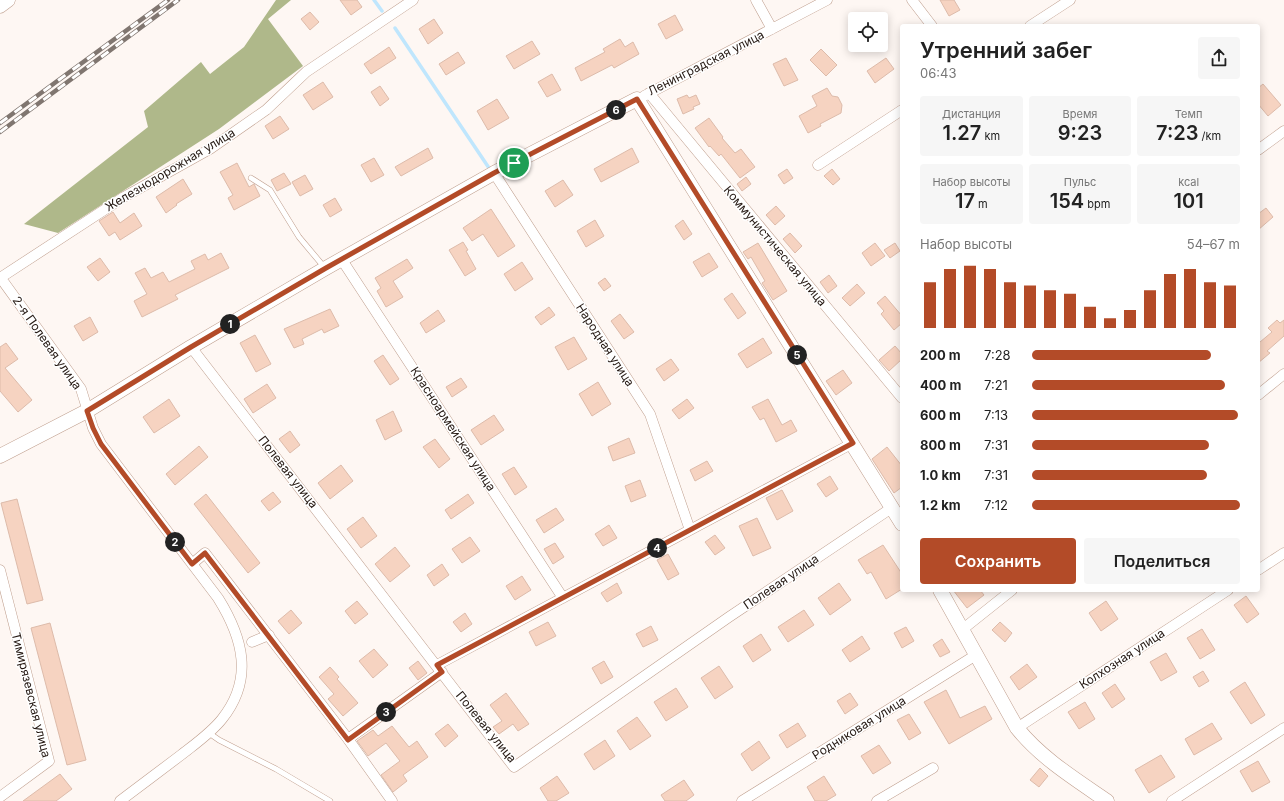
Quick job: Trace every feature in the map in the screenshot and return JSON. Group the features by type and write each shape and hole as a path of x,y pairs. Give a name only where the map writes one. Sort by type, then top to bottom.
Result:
{"street":[{"path":"0,6 8,0"},
{"name":"Железнодорожная улица","path":"0,278 124,197 210,149 266,110 306,72 413,0"},
{"path":"756,0 772,29"},
{"name":"Ленинградская улица","path":"0,456 87,411 191,347 326,268 494,173 827,0"},
{"path":"912,0 930,24"},
{"path":"1033,24 1070,0"},
{"path":"643,96 900,520"},
{"name":"Коммунистическая улица","path":"643,96 900,396"},
{"path":"818,165 900,111"},
{"path":"1260,149 1284,131"},
{"name":"Народная улица","path":"494,173 650,414 690,530"},
{"name":"Красноармейская улица","path":"342,260 563,598"},
{"name":"2-я Полевая улица","path":"0,278 81,389 93,428 101,444 192,564 230,617 240,646 242,662 238,692 232,706 222,720 209,733 120,801"},
{"name":"Полевая улица","path":"191,347 514,767 729,618 893,507"},
{"path":"1260,393 1284,374"},
{"path":"348,740 439,668 563,598 853,443"},
{"path":"192,564 205,553 269,635 392,801"},
{"path":"1260,569 1284,554"},
{"name":"Тимирязевская улица","path":"0,570 49,761 0,797"},
{"path":"941,592 1017,728 1029,743 1047,759 1107,801"},
{"path":"963,629 1009,592"},
{"name":"Колхозная улица","path":"1017,728 1225,592"},
{"path":"252,642 269,635"},
{"name":"Родниковая улица","path":"742,801 976,655"},
{"path":"1172,801 1284,728"},
{"path":"877,801 932,768"}],"lane":[{"path":"251,178 270,190 299,237 326,268"},
{"path":"209,733 219,740 276,769 330,801"}],"green space":[{"path":"276,0 291,0 268,19 303,66 219,129 58,233 24,224 148,127 144,111 201,62 210,74 244,47"}],"building":[{"path":"340,0 357,0 362,7 351,15"},
{"path":"940,0 954,0 960,10 949,16"},
{"path":"310,12 319,22 310,30 301,19"},
{"path":"675,15 683,30 666,39 658,24"},
{"path":"434,19 443,33 428,44 419,29"},
{"path":"620,39 625,47 633,42 639,54 614,68 612,65 581,81 575,68 605,52 603,49"},
{"path":"532,41 540,54 514,69 506,56"},
{"path":"389,47 396,58 371,74 364,64"},
{"path":"821,49 837,65 826,76 810,60"},
{"path":"458,52 465,63 446,75 439,64"},
{"path":"786,58 798,80 784,86 773,64"},
{"path":"886,58 894,69 875,83 867,71"},
{"path":"552,74 561,90 547,97 538,82"},
{"path":"323,82 333,97 313,110 303,95"},
{"path":"1263,84 1281,105 1268,116 1260,106 1260,86"},
{"path":"380,86 389,99 380,106 371,92"},
{"path":"827,88 832,96 838,97 842,105 841,113 820,124 821,126 808,133 799,116 817,106 812,96"},
{"path":"687,95 689,98 696,95 700,104 693,107 694,109 683,114 677,99"},
{"path":"497,99 509,118 488,130 477,111"},
{"path":"280,116 289,129 273,139 265,126"},
{"path":"709,118 723,137 722,138 735,153 741,149 755,167 740,178 721,154 719,156 710,146 709,147 695,128"},
{"path":"428,148 433,158 401,176 395,167"},
{"path":"632,148 639,162 601,182 594,169"},
{"path":"374,158 384,175 371,182 361,165"},
{"path":"237,163 249,187 254,184 260,196 234,210 228,198 233,195 220,172"},
{"path":"787,169 793,178 784,184 778,175"},
{"path":"832,169 840,179 833,185 824,176"},
{"path":"284,173 291,184 277,191 271,180"},
{"path":"305,175 313,189 300,196 292,182"},
{"path":"746,177 751,184 742,191 737,184"},
{"path":"183,179 192,194 176,204 177,205 166,213 156,197"},
{"path":"563,180 573,195 555,207 545,191"},
{"path":"335,198 342,210 330,217 323,205"},
{"path":"776,206 785,216 775,225 766,215"},
{"path":"1266,208 1273,217 1260,228 1260,212"},
{"path":"491,209 515,246 498,257 483,234 472,241 463,228"},
{"path":"113,212 120,223 134,213 142,226 120,240 115,232 109,236 99,221"},
{"path":"595,220 604,236 586,247 577,231"},
{"path":"683,220 692,234 684,240 675,226"},
{"path":"790,233 802,246 795,253 783,239"},
{"path":"463,242 468,250 466,251 476,269 465,276 449,250"},
{"path":"758,243 787,291 773,300 762,283 765,281 751,257 748,259 743,252"},
{"path":"875,243 885,256 871,266 862,253"},
{"path":"895,243 900,251 890,258 884,250"},
{"path":"221,253 229,268 175,295 178,299 142,317 134,301 147,294 135,273 145,268 151,278 163,272 169,282 195,269 191,261 205,254 208,260"},
{"path":"709,253 718,267 702,277 693,262"},
{"path":"100,258 110,272 98,281 87,267"},
{"path":"407,259 413,268 393,281 403,297 386,307 377,291 381,288 375,278"},
{"path":"522,262 533,279 515,291 504,274"},
{"path":"829,275 837,286 828,293 820,282"},
{"path":"605,278 611,286 604,291 598,283"},
{"path":"857,284 865,293 850,306 842,298"},
{"path":"732,293 746,313 738,319 724,299"},
{"path":"885,296 900,314 900,325 894,330 881,314 884,311 877,303"},
{"path":"549,307 555,315 541,325 535,317"},
{"path":"330,309 339,326 324,333 322,329 302,339 304,344 294,348 284,329"},
{"path":"438,310 445,321 426,333 420,323"},
{"path":"620,314 634,332 624,339 611,321"},
{"path":"90,317 98,332 83,341 74,326"},
{"path":"1277,320 1280,323 1284,320 1284,336 1267,351 1270,353 1260,361 1260,342 1272,332 1268,328"},
{"path":"255,335 271,364 256,372 240,343"},
{"path":"574,337 587,359 568,370 555,347"},
{"path":"763,338 772,353 747,368 738,354"},
{"path":"6,343 18,359 5,368 32,400 18,412 0,391 0,347"},
{"path":"895,346 900,352 900,361 889,371 879,360"},
{"path":"383,355 399,379 390,385 374,361"},
{"path":"671,359 679,370 664,381 656,369"},
{"path":"843,370 852,383 836,395 826,381"},
{"path":"461,378 467,387 452,397 446,387"},
{"path":"598,382 611,404 592,416 579,394"},
{"path":"267,384 276,398 253,413 244,399"},
{"path":"169,399 180,416 154,433 143,417"},
{"path":"687,399 694,408 679,419 672,410"},
{"path":"768,399 782,425 791,420 797,431 776,442 764,418 760,420 752,407"},
{"path":"393,411 402,431 385,440 376,420"},
{"path":"494,415 504,430 481,445 471,430"},
{"path":"290,431 300,445 290,453 279,439"},
{"path":"629,438 635,453 613,461 608,447"},
{"path":"435,439 450,459 439,468 423,447"},
{"path":"199,446 208,457 175,485 166,474"},
{"path":"887,447 900,463 900,488 894,493 872,459"},
{"path":"707,461 713,471 695,481 690,470"},
{"path":"341,465 353,481 330,499 318,483"},
{"path":"514,467 527,487 515,495 502,474"},
{"path":"830,476 838,489 826,497 817,484"},
{"path":"640,480 646,496 631,502 625,486"},
{"path":"782,490 793,511 777,520 766,498"},
{"path":"273,492 281,502 269,511 261,501"},
{"path":"206,494 260,563 248,573 194,504"},
{"path":"468,494 474,503 451,519 445,510"},
{"path":"17,499 43,600 27,604 1,503"},
{"path":"556,508 564,520 544,533 536,520"},
{"path":"363,517 377,536 361,548 347,529"},
{"path":"757,518 771,548 753,556 739,526"},
{"path":"609,525 617,538 603,546 595,534"},
{"path":"715,535 725,548 715,555 705,542"},
{"path":"470,537 480,551 462,563 452,549"},
{"path":"555,543 564,557 553,564 544,549"},
{"path":"883,545 900,571 900,590 886,599 871,572 867,574 858,560"},
{"path":"395,547 410,566 390,582 375,564"},
{"path":"668,554 679,574 668,580 657,560"},
{"path":"442,564 449,575 434,586 427,575"},
{"path":"522,576 531,590 515,600 506,586"},
{"path":"617,583 622,593 607,602 601,593"},
{"path":"839,583 851,600 830,615 818,598"},
{"path":"955,592 982,592 984,595 967,608"},
{"path":"1246,596 1259,614 1247,623 1234,605"},
{"path":"357,601 368,614 355,624 345,611"},
{"path":"1106,601 1118,619 1101,631 1089,613"},
{"path":"291,610 302,623 289,634 278,621"},
{"path":"804,610 814,625 788,642 778,627"},
{"path":"465,613 472,624 461,632 453,622"},
{"path":"548,622 556,636 536,646 529,632"},
{"path":"1000,622 1012,633 1005,642 992,630"},
{"path":"50,623 86,760 67,765 31,628"},
{"path":"651,626 658,640 643,647 636,634"},
{"path":"906,627 914,641 902,648 894,633"},
{"path":"1202,629 1215,650 1200,659 1187,638"},
{"path":"761,634 771,650 753,662 743,646"},
{"path":"862,636 870,649 850,662 842,650"},
{"path":"942,639 950,652 940,657 933,645"},
{"path":"374,649 388,665 373,678 359,661"},
{"path":"1166,653 1177,672 1161,681 1150,662"},
{"path":"418,661 427,673 418,680 409,668"},
{"path":"604,661 613,677 601,684 592,668"},
{"path":"1027,664 1037,677 1019,690 1010,677"},
{"path":"719,666 733,687 715,699 701,678"},
{"path":"330,667 339,677 337,679 358,703 343,716 328,699 334,694 319,677"},
{"path":"1203,671 1209,681 1199,687 1193,677"},
{"path":"1245,682 1265,715 1251,724 1230,692"},
{"path":"1115,684 1125,699 1112,708 1102,693"},
{"path":"676,688 688,707 666,721 654,702"},
{"path":"946,690 960,718 985,706 992,719 949,744 924,702"},
{"path":"506,693 529,724 518,731 513,724 499,734 493,727 502,721 490,705"},
{"path":"850,693 858,705 845,714 837,701"},
{"path":"1085,702 1095,719 1079,729 1068,712"},
{"path":"909,714 921,733 909,740 897,720"},
{"path":"637,717 651,736 630,750 617,731"},
{"path":"798,723 806,736 787,748 779,735"},
{"path":"1212,723 1222,739 1194,755 1185,739"},
{"path":"448,724 458,736 445,747 435,734"},
{"path":"392,726 409,747 417,741 428,757 403,775 407,781 393,792 381,775 400,761 386,743 368,756 357,741 373,730 378,736"},
{"path":"605,740 615,756 594,770 584,754"},
{"path":"759,741 770,758 752,771 741,754"},
{"path":"879,745 891,763 873,774 861,756"},
{"path":"1161,755 1175,777 1149,793 1135,770"},
{"path":"1258,761 1270,782 1252,792 1240,771"},
{"path":"1040,768 1048,776 1039,787 1030,780"},
{"path":"60,774 72,789 56,801 23,801"},
{"path":"557,776 569,793 556,801 548,801 540,788"},
{"path":"824,776 836,795 826,801 815,801 807,787"},
{"path":"684,780 694,795 686,801 665,801 661,795"}],"waterway":[{"path":"374,0 382,11"},
{"path":"395,28 491,171"}],"railway":[{"path":"0,123 168,0"},
{"path":"0,132 178,0"}],"route":[{"path":"637,99 853,443 437,665 442,672 348,740 205,553 192,564 101,444 87,411 191,347 326,268 514,163 637,99"}]}
